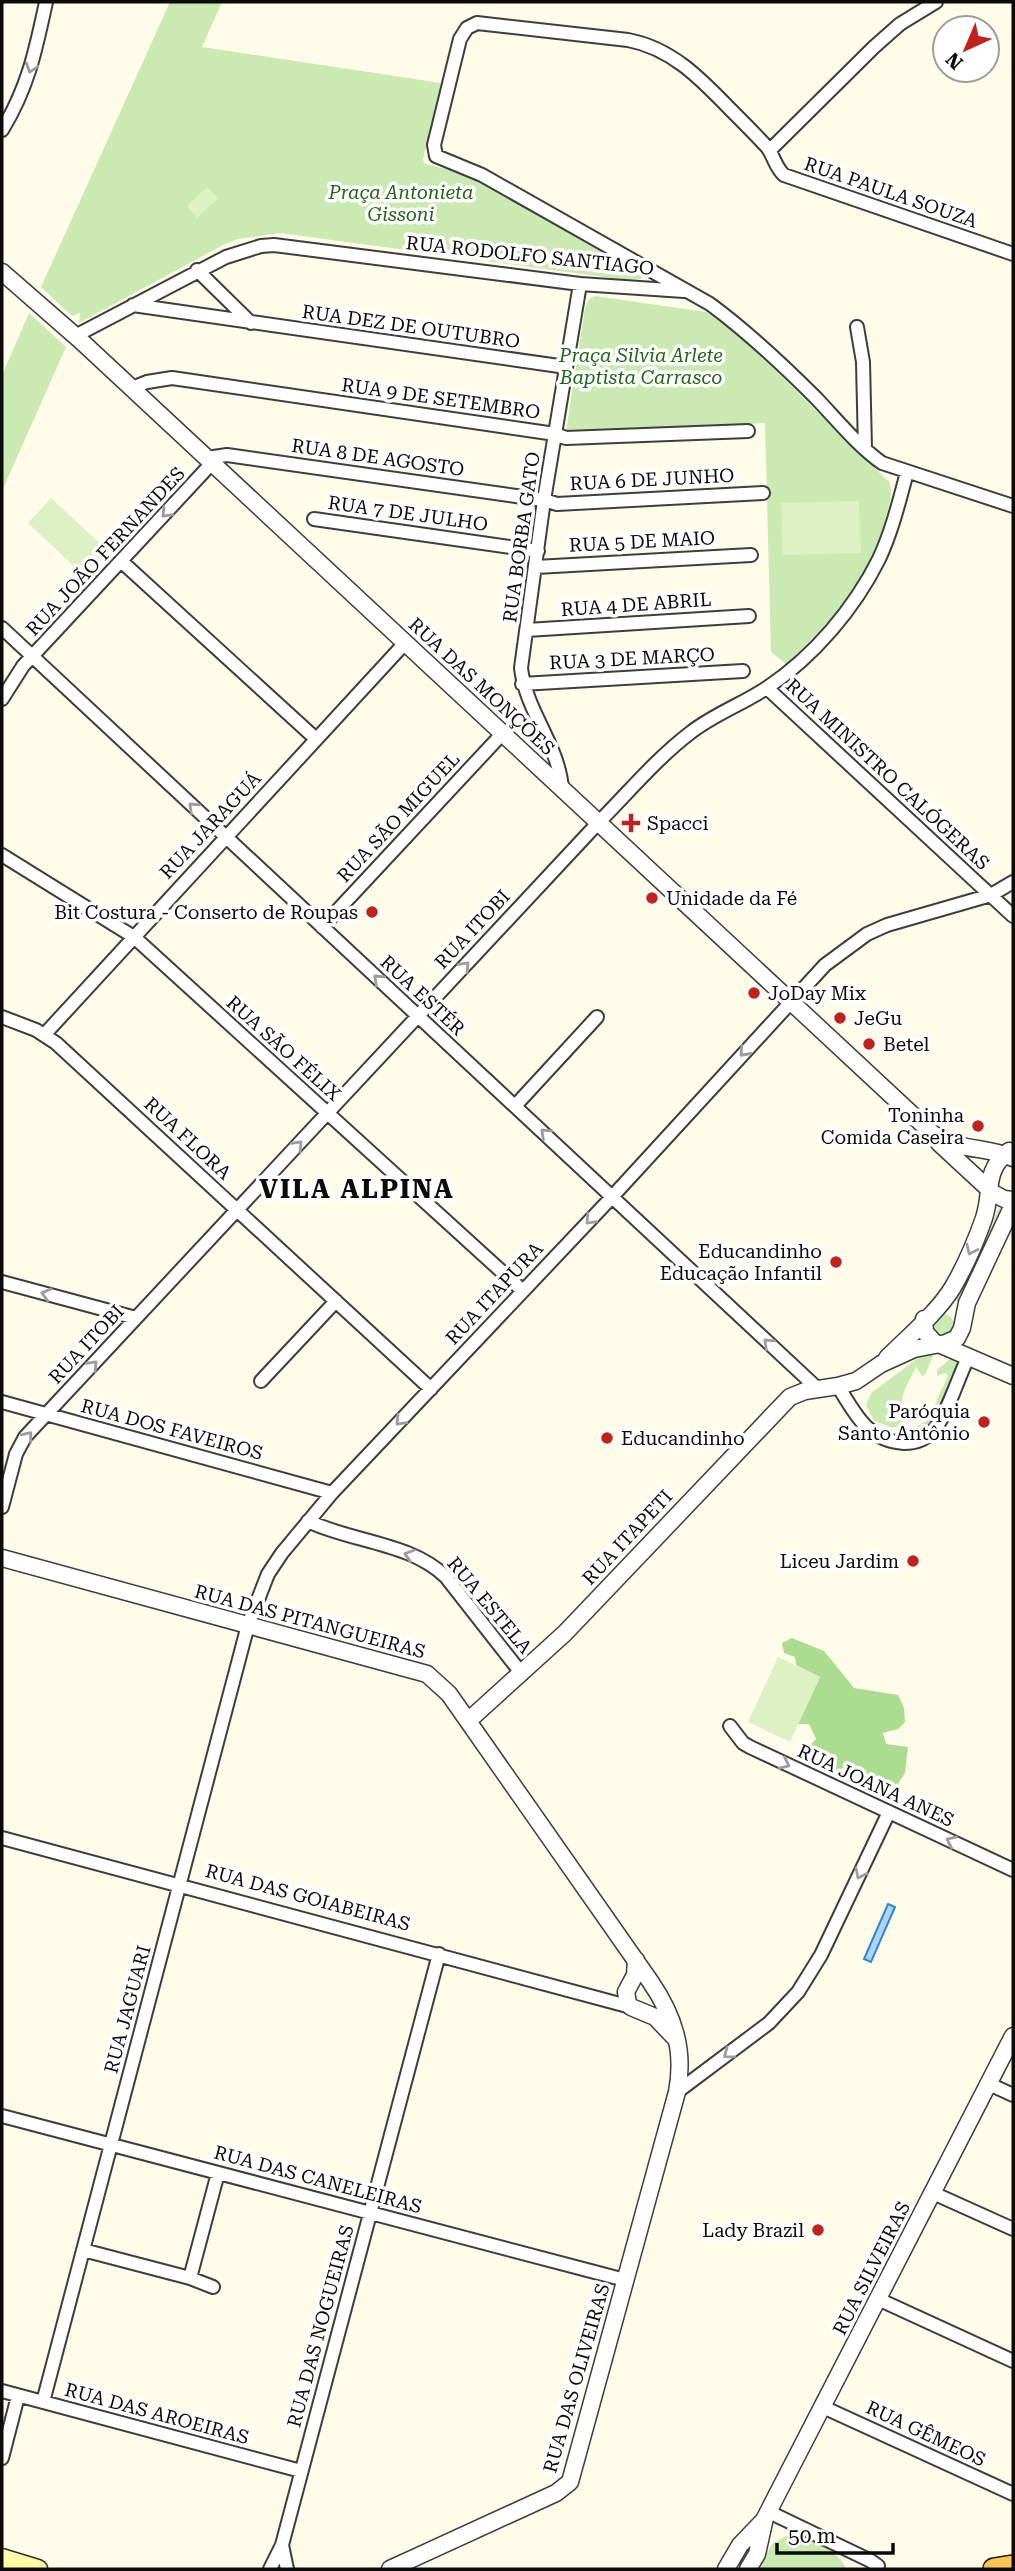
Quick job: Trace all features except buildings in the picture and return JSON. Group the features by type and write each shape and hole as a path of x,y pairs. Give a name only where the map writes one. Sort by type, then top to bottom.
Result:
{"highway":[{"path":"994,2569 1013,2566"}],"main road":[{"path":"2,2558 38,2569"}],"street":[{"path":"2,130 31,71 47,2"},
{"path":"769,150 874,47 900,24 936,2"},
{"name":"RUA PAULA SOUZA","path":"687,291 506,187 434,153 451,71 463,32 470,24 628,40 650,45 668,54 701,80 769,150 778,170 784,175 1013,254"},
{"name":"RUA RODOLFO SANTIAGO","path":"75,336 197,270 246,249 274,244 580,284 687,291 738,325 882,463 1013,506"},
{"path":"197,270 251,323"},
{"name":"RUA DAS MONÇÕES","path":"2,272 132,388 933,1134 941,1145 989,1189 1013,1202"},
{"name":"RUA BORBA GATO","path":"562,789 558,762 532,709 523,684 521,668 544,500 580,284"},
{"name":"RUA DEZ DE OUTUBRO","path":"133,305 566,367"},
{"path":"857,327 863,362 865,449"},
{"name":"RUA 9 DE SETEMBRO","path":"132,388 146,382 172,378 555,434 566,438 748,431"},
{"name":"RUA 8 DE AGOSTO","path":"209,461 227,455 544,500"},
{"name":"RUA JOÃO FERNANDES","path":"2,699 15,676 32,656 209,461"},
{"name":"RUA ITOBI","path":"2,1507 20,1445 46,1415 598,823 667,752 691,732 767,688 815,648 836,625 868,578 894,522 907,472"},
{"name":"RUA 6 DE JUNHO","path":"544,500 557,504 763,493"},
{"name":"RUA 7 DE JULHO","path":"314,519 538,551"},
{"name":"RUA 5 DE MAIO","path":"536,567 751,555"},
{"path":"121,561 316,739"},
{"name":"RUA 4 DE ABRIL","path":"527,630 749,616"},
{"name":"RUA ESTÉR","path":"2,628 818,1389"},
{"name":"RUA JARAGUÁ","path":"44,1035 405,643"},
{"name":"RUA 3 DE MARÇO","path":"523,684 743,671"},
{"name":"RUA MINISTRO CALÓGERAS","path":"767,688 1013,916"},
{"name":"RUA SÃO MIGUEL","path":"322,927 502,734"},
{"name":"RUA SÃO FÉLIX","path":"2,855 134,937 523,1292"},
{"name":"RUA ITAPURA","path":"248,1625 268,1574 332,1493 612,1197 825,965 867,934 901,920 991,895 1013,882"},
{"name":"RUA FLORA","path":"2,1017 44,1035 431,1389"},
{"path":"515,1106 597,1017"},
{"name":"RUA DAS MONÇÕES","path":"933,1134 956,1146 1010,1153"},
{"path":"881,1364 953,1286 977,1237 987,1209 994,1166 1010,1153"},
{"path":"881,1364 914,1349 952,1341 963,1323 967,1303 1013,1202"},
{"path":"2,1282 136,1318"},
{"path":"261,1381 336,1301"},
{"path":"938,1304 950,1305 956,1309 975,1360"},
{"path":"924,1319 925,1332 929,1338 1013,1376"},
{"path":"838,1386 866,1428 876,1436 909,1443 927,1437 938,1424 975,1360"},
{"name":"RUA ITAPETI","path":"468,1721 565,1633 782,1404 797,1394 856,1381 881,1364"},
{"name":"RUA DOS FAVEIROS","path":"2,1402 332,1493"},
{"name":"RUA ESTELA","path":"308,1521 325,1530 419,1558 434,1566 446,1577 522,1674"},
{"name":"RUA DAS PITANGUEIRAS","path":"2,1558 427,1674 449,1694 655,1987 671,2017 678,2042 681,2065 677,2092"},
{"name":"RUA JAGUARI","path":"43,2402 248,1625"},
{"name":"RUA JOANA ANES","path":"730,1726 743,1743 750,1747 1013,1870"},
{"path":"677,2092 769,2023 798,1992 821,1955 889,1812"},
{"name":"RUA DAS GOIABEIRAS","path":"2,1838 638,2009"},
{"name":"RUA DAS NOGUEIRAS","path":"270,2569 282,2545 439,1954"},
{"path":"636,1960 626,1997 638,2009 664,2024 678,2042"},
{"path":"603,1999 617,1995 629,1984 644,1979 655,1987 656,2005 638,2009"},
{"name":"RUA SILVEIRAS","path":"748,2569 757,2554 767,2515 1013,2036"},
{"path":"989,2084 1013,2095"},
{"name":"RUA DAS OLIVEIRAS","path":"390,2569 556,2493 570,2482 677,2092"},
{"name":"RUA DAS CANELEIRAS","path":"2,2116 625,2280"},
{"path":"190,2278 218,2173"},
{"path":"933,2193 1013,2229"},
{"path":"83,2250 190,2278 213,2287"},
{"path":"878,2299 1013,2361"},
{"name":"RUA DAS AROEIRAS","path":"2,2391 301,2471"},
{"path":"2,2458 19,2396"},
{"name":"RUA GÊMEOS","path":"823,2407 1013,2494"},
{"path":"767,2515 878,2566"},
{"name":"RUA SILVEIRAS","path":"726,2569 740,2545 767,2515"},
{"name":"RUA DAS NOGUEIRAS","path":"282,2545 287,2569"}],"green space":[{"name":"Praça Antonieta Gissoni","path":"170,2 222,2 202,47 441,83 423,160 425,164 467,174 640,270 643,274 641,279 627,280 280,233 238,239 225,244 79,323 80,313 72,316 41,287"},
{"path":"207,187 218,198 197,218 187,206"},
{"name":"Praça Silvia Arlete Baptista Carrasco","path":"595,296 706,312 734,332 776,371 889,482 890,501 880,535 861,577 819,632 786,664 771,652 765,423 567,434 585,308 589,299"},
{"path":"29,313 66,347 2,491 2,375"},
{"path":"51,498 107,550 83,575 28,523"},
{"path":"859,501 861,553 783,555 781,503"},
{"path":"999,1208 1002,1210 959,1303 955,1300"},
{"path":"939,1314 947,1314 954,1321 954,1329 947,1336 939,1336 932,1329 932,1321"},
{"path":"926,1352 931,1352 933,1356 925,1375 922,1376 916,1367 904,1392 903,1422 893,1428 874,1421 866,1405 871,1393"},
{"path":"950,1359 959,1361 960,1364 934,1422 924,1432 910,1434 911,1429 927,1421 948,1376 946,1373 937,1376 937,1370"},
{"path":"792,1638 824,1651 854,1688 898,1695 904,1708 905,1722 898,1729 883,1733 886,1744 908,1747 905,1773 894,1790 871,1782 852,1766 835,1770 801,1754 816,1739 809,1724 798,1724 820,1677 796,1665 795,1657 784,1653 782,1643"},
{"path":"778,1657 820,1677 790,1742 748,1722"},
{"path":"788,2535 804,2538 830,2550 843,2562 846,2569 757,2569 772,2544"}],"water":[{"path":"888,1904 895,1907 871,1962 864,1959"}],"place":[{"name":"Spacci","path":"631,823"},
{"name":"Unidade da Fé","path":"652,898"},
{"name":"Bit Costura - Conserto de Roupas","path":"372,912"},
{"name":"JoDay Mix","path":"754,993"},
{"name":"JeGu","path":"840,1018"},
{"name":"Betel","path":"869,1044"},
{"name":"Toninha Comida Caseira","path":"978,1126"},
{"name":"Educandinho Educação Infantil","path":"836,1262"},
{"name":"Paróquia Santo Antônio","path":"984,1422"},
{"name":"Educandinho","path":"607,1438"},
{"name":"Liceu Jardim","path":"913,1561"},
{"name":"Lady Brazil","path":"818,2230"}],"district":[{"name":"VILA ALPINA","path":"357,1189"}]}
